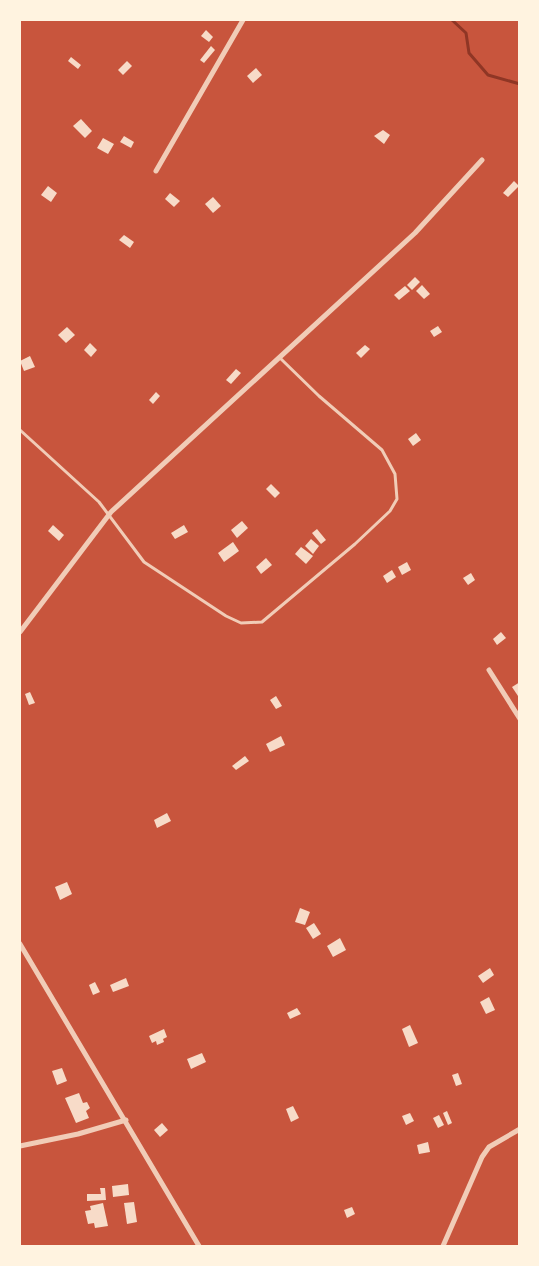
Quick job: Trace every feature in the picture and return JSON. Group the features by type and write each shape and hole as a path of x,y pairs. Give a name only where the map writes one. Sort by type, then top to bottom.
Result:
{"street":[{"path":"156,171 243,20"},
{"path":"20,632 109,514 415,233 482,160"},
{"path":"489,670 519,719"},
{"path":"20,944 199,1246"},
{"path":"20,1146 78,1134 126,1120"},
{"path":"443,1246 482,1157 489,1147 519,1129"}],"lane":[{"path":"20,430 42,453 76,479 109,514 144,562 209,607 241,623 262,622 355,544 396,504 397,488 392,468 370,439 319,396 280,358"}],"building":[{"path":"206,30 213,37 209,42 201,36"},
{"path":"211,46 215,50 204,63 200,60"},
{"path":"71,57 81,65 78,69 68,61"},
{"path":"127,61 132,66 123,75 118,70"},
{"path":"256,68 262,75 253,83 247,76"},
{"path":"81,119 92,131 85,138 73,126"},
{"path":"383,130 390,135 384,144 374,136"},
{"path":"124,136 134,142 131,148 120,142"},
{"path":"103,138 114,144 108,154 97,148"},
{"path":"514,181 519,186 508,197 503,193"},
{"path":"48,186 57,193 51,202 41,195"},
{"path":"170,193 180,201 174,207 165,199"},
{"path":"213,197 221,206 213,213 205,204"},
{"path":"124,235 134,242 130,248 119,240"},
{"path":"415,277 420,282 412,290 407,285"},
{"path":"422,285 430,294 424,299 416,291"},
{"path":"405,286 410,291 399,300 394,295"},
{"path":"438,326 442,332 434,337 430,331"},
{"path":"67,327 75,335 66,343 58,335"},
{"path":"90,343 97,350 91,357 84,350"},
{"path":"365,345 370,349 361,358 356,353"},
{"path":"30,356 35,367 24,371 20,361"},
{"path":"236,369 241,373 231,384 226,380"},
{"path":"156,392 160,396 153,404 149,400"},
{"path":"416,433 421,440 413,446 408,439"},
{"path":"271,484 280,493 275,498 266,489"},
{"path":"242,521 248,528 237,538 231,530"},
{"path":"53,525 64,535 59,541 48,531"},
{"path":"184,525 188,532 175,539 171,533"},
{"path":"317,529 326,540 321,544 312,533"},
{"path":"311,539 319,546 313,554 305,546"},
{"path":"233,542 239,551 224,562 218,553"},
{"path":"301,547 313,556 306,564 295,554"},
{"path":"266,558 272,565 261,574 256,567"},
{"path":"407,562 411,570 402,575 398,567"},
{"path":"392,570 396,577 387,583 383,576"},
{"path":"471,573 475,580 468,585 463,578"},
{"path":"501,632 506,638 497,645 493,639"},
{"path":"520,682 520,695 518,696 512,687"},
{"path":"30,692 35,703 29,705 25,694"},
{"path":"276,696 282,706 276,709 270,700"},
{"path":"281,736 285,745 270,752 266,744"},
{"path":"245,756 249,761 236,770 232,766"},
{"path":"167,813 171,821 157,828 154,820"},
{"path":"67,882 72,894 60,900 55,887"},
{"path":"300,908 310,912 305,925 295,922"},
{"path":"314,923 321,934 313,939 306,928"},
{"path":"340,938 346,950 333,957 327,946"},
{"path":"490,968 494,975 483,983 478,976"},
{"path":"126,978 129,986 113,992 110,985"},
{"path":"95,982 100,992 93,995 89,985"},
{"path":"489,997 495,1010 486,1014 480,1002"},
{"path":"297,1008 301,1014 290,1019 287,1013"},
{"path":"410,1025 418,1043 409,1047 402,1029"},
{"path":"164,1029 167,1037 163,1039 164,1042 157,1045 156,1041 152,1043 149,1036"},
{"path":"202,1053 206,1062 191,1069 187,1059"},
{"path":"62,1068 67,1081 57,1085 52,1071"},
{"path":"458,1073 462,1084 456,1086 452,1075"},
{"path":"79,1093 83,1103 87,1102 90,1108 86,1111 89,1118 76,1123 65,1098"},
{"path":"293,1106 299,1118 291,1122 286,1109"},
{"path":"447,1111 452,1123 448,1125 443,1113"},
{"path":"410,1113 414,1121 406,1125 402,1116"},
{"path":"439,1115 444,1125 438,1128 433,1118"},
{"path":"162,1123 168,1130 160,1137 154,1130"},
{"path":"428,1142 430,1152 419,1154 417,1145"},
{"path":"128,1184 129,1195 113,1197 112,1186"},
{"path":"100,1188 105,1188 106,1200 87,1201 87,1194 101,1194"},
{"path":"134,1202 137,1222 127,1224 124,1203"},
{"path":"103,1203 108,1226 95,1228 94,1223 88,1224 85,1211 91,1210 90,1206"},
{"path":"352,1207 355,1214 347,1218 344,1210"}],"waterway":[{"path":"452,20 466,33 469,53 488,75 520,84"}]}
